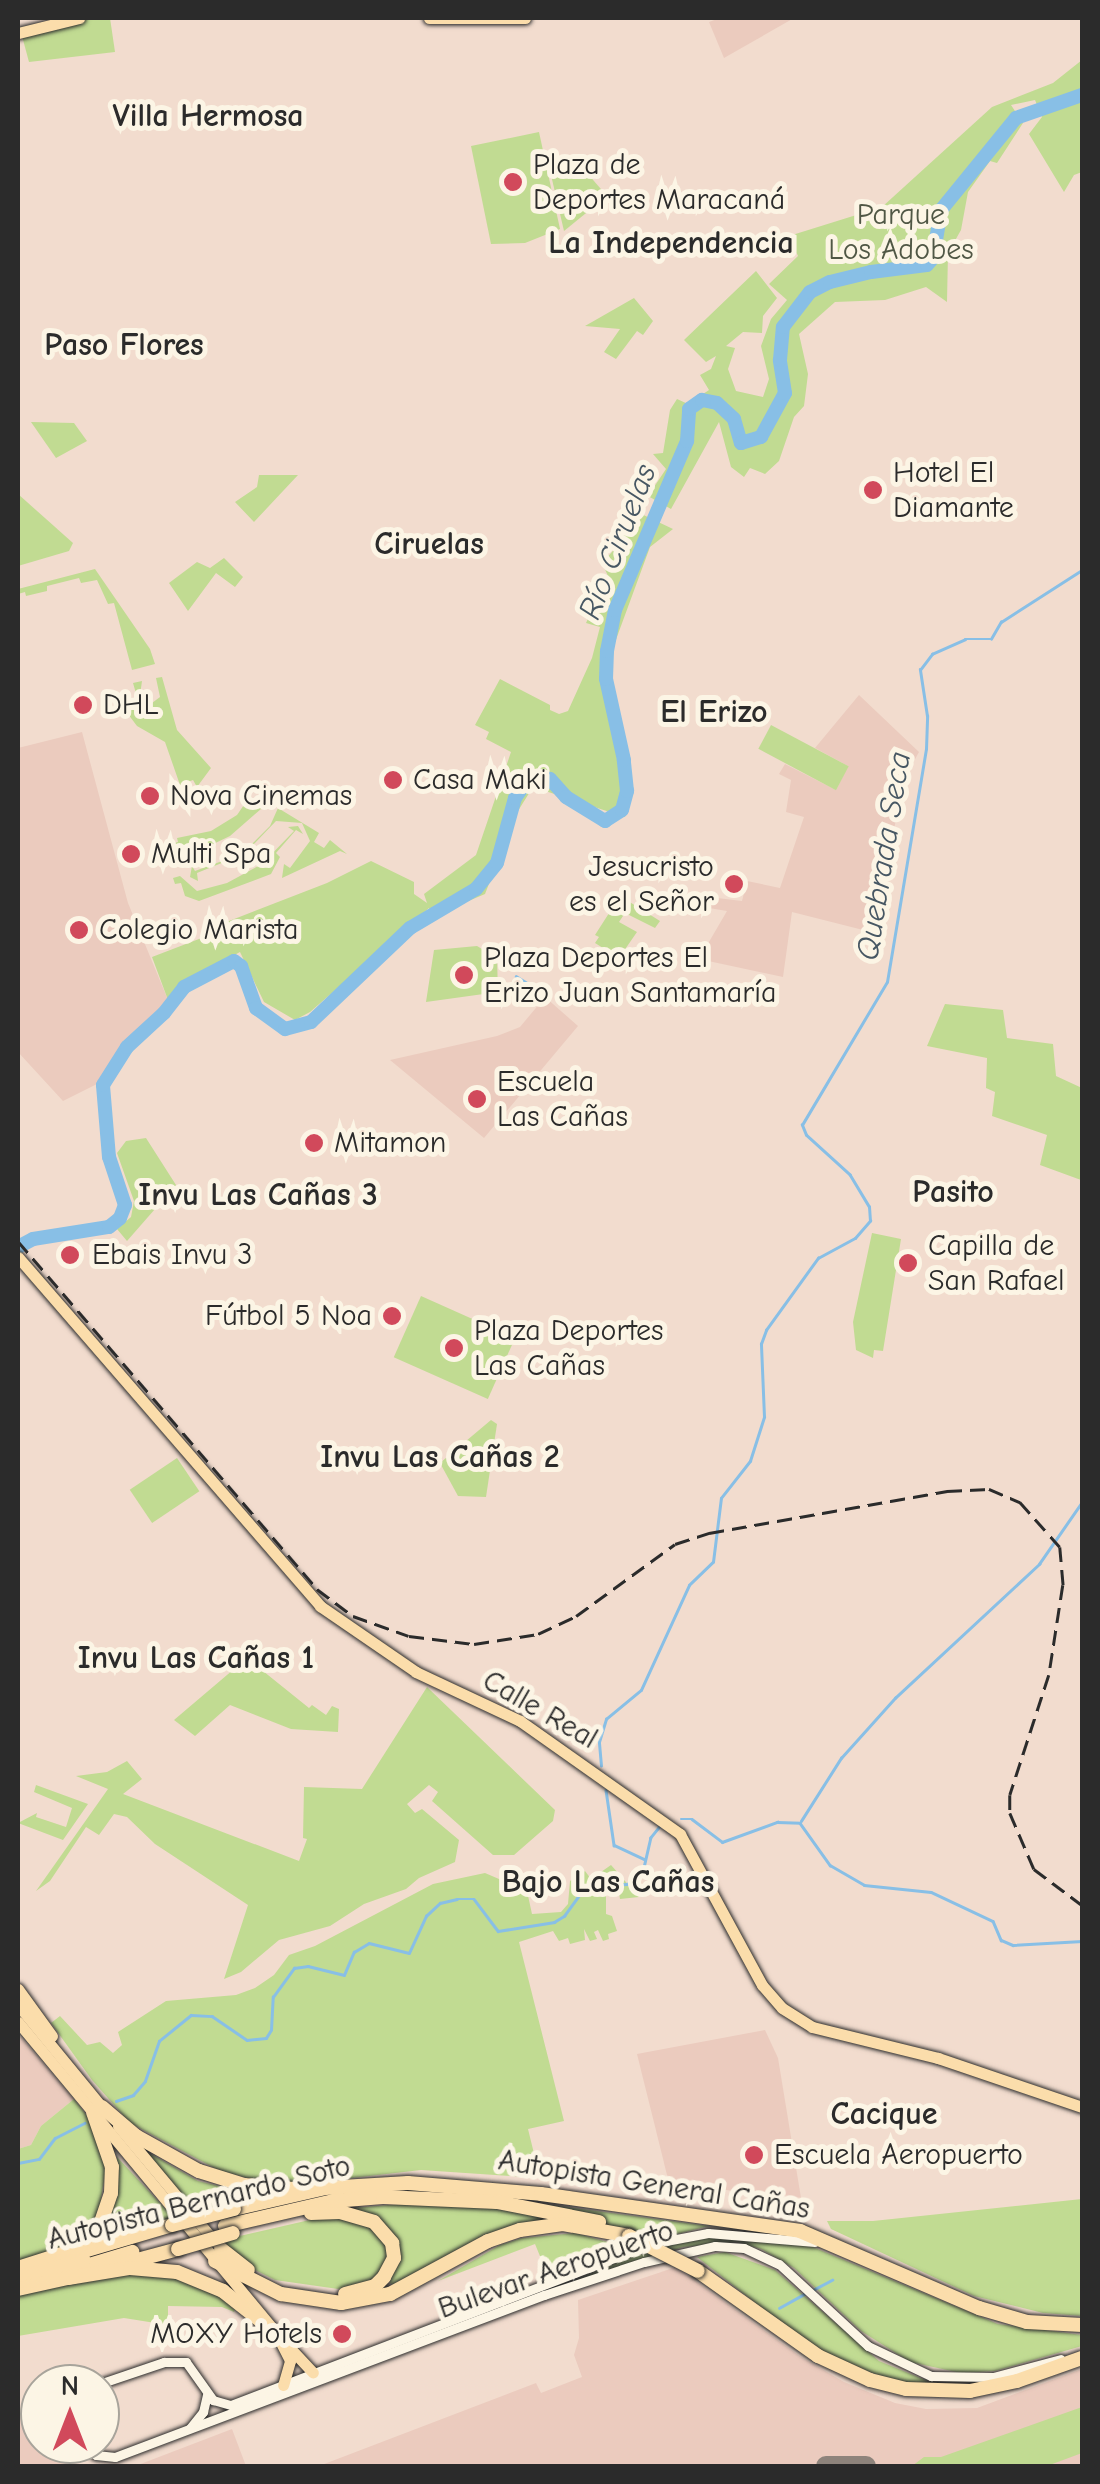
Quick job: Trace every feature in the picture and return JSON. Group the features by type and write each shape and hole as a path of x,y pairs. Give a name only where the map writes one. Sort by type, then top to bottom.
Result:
{"highway":[{"path":"97,2110 199,2171 259,2187 329,2194"},
{"path":"18,2279 71,2251 90,2238 100,2224 111,2193 112,2167 97,2110"},
{"name":"Autopista General Cañas","path":"350,2204 382,2191 440,2184 784,2228 837,2245 990,2312 1028,2322 1082,2325"},
{"name":"Autopista Bernardo Soto","path":"68,2278 234,2209 329,2194 382,2191"},
{"name":"Autopista Bernardo Soto","path":"18,2279 174,2237 382,2191"},
{"name":"Autopista General Cañas","path":"382,2191 559,2211 596,2220 698,2271 818,2356 870,2380 906,2389 970,2391 1017,2381 1082,2355"},
{"name":"Autopista Bernardo Soto","path":"226,2227 329,2194"},
{"name":"Autopista Bernardo Soto","path":"226,2227 350,2204"},
{"path":"218,2255 260,2277 314,2293 362,2292 384,2278 394,2249 381,2226 348,2213 311,2214"},
{"path":"218,2255 282,2294 342,2303 390,2294 488,2241 531,2227 578,2226 629,2236"},
{"path":"18,2279 68,2278 130,2268 177,2272 222,2291 276,2333"}],"main road":[{"path":"18,33 80,18"},
{"path":"429,18 525,18"},
{"name":"Calle Real","path":"20,1260 305,1594 416,1672 520,1721 680,1834 762,1986 782,2008 812,2027 938,2058 1082,2107"},
{"path":"18,1989 91,2094 97,2110"},
{"path":"18,2005 91,2094"},
{"path":"18,2022 97,2110 218,2255 276,2333 314,2373"},
{"path":"276,2333 290,2361 283,2384"}],"street":[{"name":"Bulevar Aeropuerto","path":"120,2377 171,2361 186,2362 216,2403 232,2404 650,2244 729,2233 837,2245"},
{"name":"Bulevar Aeropuerto","path":"120,2456 570,2286 661,2257 716,2246 744,2248 779,2264 868,2346 931,2376 993,2378 1082,2355"},
{"path":"188,2430 203,2412 207,2390"}],"shaded area":[{"path":"720,18 794,18 724,58 709,22"},
{"path":"859,695 919,752 903,781 875,933 792,912 783,977 699,959 727,911 679,903 684,894 742,901 747,881 780,888 804,817 786,812 791,780 779,774 785,764 836,790 848,766 815,748"},
{"name":"Colegio Marista","path":"82,732 128,903 168,1000 129,1037 97,1084 63,1101 18,1052 18,748"},
{"name":"Escuela Las Cañas","path":"545,997 578,1026 484,1138 390,1060 497,1036 520,1027"},
{"path":"765,2030 778,2058 802,2204 668,2179 637,2054"},
{"path":"18,2034 74,2099 41,2126 31,2145 18,2149"},
{"path":"676,2267 801,2357 844,2382 895,2403 926,2409 977,2408 1082,2369 1082,2466 319,2466 536,2383 541,2393 582,2377 574,2355 579,2338 578,2300"},
{"path":"18,2406 20,2464 60,2464 18,2466"},
{"path":"232,2429 246,2466 134,2466 138,2465"}],"green space":[{"path":"92,18 110,18 115,52 29,62 22,36"},
{"name":"Parque Los Adobes","path":"1082,60 1082,172 1074,175 1064,192 1029,134 1042,117 1035,100 1011,105 1023,123 997,163 990,161 968,192 961,230 948,253 947,302 926,287 885,300 835,302 799,334 808,374 804,406 794,417 779,461 765,474 750,468 744,477 731,467 719,422 671,509 648,496 666,469 653,454 663,453 670,410 677,399 688,404 709,390 700,375 711,369 716,356 706,362 684,340 756,271 777,298 763,316 762,333 743,332 726,346 735,348 728,369 736,391 763,397 769,379 761,346 771,319 787,300 769,284 798,256 789,236 882,207 992,107 1053,83"},
{"name":"Plaza de Deportes Maracaná","path":"539,132 560,229 525,243 491,244 471,146"},
{"path":"574,158 607,196 564,231 551,175"},
{"path":"634,298 653,321 643,335 637,331 616,359 604,352 620,329 585,326"},
{"path":"31,422 74,423 87,441 56,458"},
{"path":"259,475 298,475 254,522 235,502 257,487"},
{"path":"18,494 73,543 69,551 18,566"},
{"path":"635,511 673,529 650,547 614,645 611,680 631,780 625,817 533,787 516,814 485,894 433,916 429,908 310,1012 295,1020 264,1002 240,952 180,984 168,1000 152,957 225,929 224,923 327,883 371,861 414,882 414,894 427,903 424,894 476,855 511,752 486,739 489,732 475,725 500,679 550,705 550,710 559,714 568,711 592,658 600,627 586,623 608,576 602,563 620,543"},
{"path":"224,558 243,577 235,587 216,573 188,611 169,583 197,562 210,568"},
{"path":"95,569 150,649 155,664 132,670 114,603 108,604 97,580 81,583 79,578 47,586 47,591 18,594 18,589"},
{"path":"162,677 177,730 211,768 197,787 193,780 180,785 165,742 137,726 128,714 125,704 137,697 133,683 142,681 140,695 152,703 160,697 156,678"},
{"path":"771,725 849,766 836,790 758,749"},
{"path":"246,802 261,809 230,836 207,847 162,857 163,846 178,842 177,838 211,831 237,815"},
{"path":"278,808 319,833 314,842 324,848 330,840 347,854 340,851 282,878 284,864 290,868 310,841 302,823 276,821 253,845 239,856 197,873 198,881 190,877 192,866 195,871 225,860 252,844 270,826"},
{"path":"298,826 303,834 296,830 276,853 280,857 271,874 199,901 185,896 181,883 175,884 173,878 180,876 197,891 227,883 262,864 294,831 288,827"},
{"path":"620,896 660,921 655,928 625,913 619,922 637,932 619,958 595,943 599,937 595,935"},
{"name":"Plaza Deportes El Erizo Juan Santamaría","path":"477,946 497,958 498,992 426,1002 434,950"},
{"path":"945,1004 1003,1010 1007,1038 1053,1044 1056,1076 1082,1088 1081,1180 1040,1165 1047,1135 992,1116 995,1092 986,1088 987,1058 927,1046"},
{"path":"146,1138 176,1185 127,1241 117,1229 131,1217 134,1201 117,1153 126,1141"},
{"path":"872,1233 901,1239 883,1351 874,1350 873,1358 856,1350 853,1322"},
{"name":"Plaza Deportes Las Cañas","path":"421,1296 515,1338 488,1399 394,1357"},
{"path":"491,1420 497,1424 486,1497 458,1496 440,1463"},
{"path":"177,1458 199,1491 152,1523 130,1490"},
{"path":"247,1658 309,1708 312,1705 326,1715 332,1706 339,1709 338,1732 291,1729 230,1705 195,1736 174,1720"},
{"path":"427,1687 555,1810 553,1821 514,1855 493,1855 432,1801 438,1792 429,1785 407,1804 415,1813 422,1809 459,1840 455,1862 419,1878 406,1889 364,1904 330,1926 279,1940 241,1972 224,1979 248,1905 155,1844 127,1817 114,1814 99,1835 86,1827 50,1881 36,1891 108,1789 76,1776 107,1772 127,1761 142,1779 123,1794 299,1861 307,1839 303,1838 304,1787 362,1789"},
{"path":"36,1785 88,1804 63,1840 18,1823 37,1813 36,1817 66,1827 72,1808 34,1792"},
{"path":"611,1865 639,1897 620,1899 619,1893 606,1894 606,1914 612,1916 617,1931 608,1934 609,1939 603,1941 598,1930 594,1932 597,1939 590,1941 584,1929 585,1940 570,1944 568,1938 559,1941 553,1931 519,1942 564,2121 528,2129 540,2178 421,2170 309,2183 254,2180 218,2170 130,2123 92,2080 51,2023 60,2016 87,2045 100,2042 113,2053 122,2045 118,2032 166,2001 236,1995 255,1988 274,1975 289,1955 315,1946 433,1884 485,1873 527,1891 532,1914 561,1912 568,1904 570,1881 585,1871 591,1879"},
{"path":"74,2099 92,2122 107,2162 99,2212 83,2235 67,2247 18,2264 18,2149 31,2145 41,2126"},
{"path":"146,2151 198,2181 265,2197 198,2213"},
{"path":"117,2157 175,2219 94,2242 118,2177"},
{"path":"1082,2199 1082,2316 1043,2313 974,2296 831,2229 827,2221 873,2221"},
{"path":"413,2203 491,2208 552,2219 394,2285 390,2283 394,2235 381,2222 340,2209"},
{"path":"544,2204 709,2226 654,2240"},
{"path":"327,2216 364,2223 382,2234 388,2255 385,2268 368,2284 338,2289 275,2280 251,2268 218,2241"},
{"path":"575,2233 629,2248 549,2278 535,2244 438,2281 500,2245 522,2238"},
{"path":"705,2236 808,2245 998,2324 1082,2335 1082,2346 995,2371 961,2373 910,2362 861,2331 794,2268 761,2249 737,2242 683,2247 555,2288 657,2246"},
{"path":"725,2252 775,2270 879,2361 928,2381 967,2386 899,2382 840,2362 805,2342 697,2257"},
{"path":"169,2272 237,2305 234,2312 222,2307 168,2306 168,2325 124,2318 18,2336 18,2293 82,2274"},
{"path":"1082,2407 1082,2453 1047,2466 912,2466 924,2457 941,2457"}],"waterway":[{"name":"Río Ciruelas","path":"18,1247 33,1239 109,1227 120,1218 125,1205 109,1157 103,1085 127,1047 164,1013 184,987 234,961 241,966 256,1008 285,1029 311,1022 410,928 476,889 497,863 515,798 527,781 536,776 550,779 566,797 605,821 622,810 627,791 606,679 607,651 615,610 687,441 689,409 702,400 717,403 734,419 741,443 761,437 785,393 780,360 783,327 810,292 830,282 871,272 927,265 933,258 941,210 1016,118 1082,95"},
{"name":"Quebrada Seca","path":"601,1766 599,1742 606,1719 641,1690 689,1585 713,1562 721,1498 750,1461 764,1417 761,1344 766,1330 818,1258 855,1238 870,1221 869,1207 850,1175 806,1135 802,1125 887,982 926,749 927,716 920,670 932,654 965,639 991,639 1001,622 1082,570"},
{"path":"516,976 547,995"},
{"path":"801,1821 841,1758 895,1698 1039,1564 1082,1502"},
{"name":"Quebrada Seca","path":"606,1790 614,1845 644,1859"},
{"path":"681,1819 692,1819 722,1842 777,1822 800,1823 830,1865 864,1885 931,1892 993,1921 1001,1940 1013,1945 1082,1941"},
{"path":"116,2101 133,2095 145,2081 159,2041 191,2015 212,2016 247,2040 266,2038 271,2030 273,1997 294,1968 308,1966 344,1975 354,1952 369,1943 409,1953 426,1916 440,1903 457,1899 474,1899 498,1931 554,1922 564,1916 586,1886 627,1884 642,1874 650,1838 659,1827"},
{"path":"18,2163 39,2159 55,2138 84,2123"},
{"path":"811,2291 832,2280"},
{"path":"779,2308 804,2294"}],"taxiway":[{"path":"826,2466 866,2466"}],"railway":[{"path":"18,1241 317,1589 353,1616 409,1636 474,1644 538,1634 576,1616 675,1544 709,1533 947,1491 989,1489 1020,1502 1060,1547 1063,1585 1049,1675 1010,1795 1010,1813 1034,1869 1082,1905"}],"place":[{"name":"Plaza de Deportes Maracaná","path":"513,182"},
{"name":"Hotel El Diamante","path":"873,490"},
{"name":"DHL","path":"83,705"},
{"name":"Casa Maki","path":"393,780"},
{"name":"Nova Cinemas","path":"150,796"},
{"name":"Multi Spa","path":"131,854"},
{"name":"Jesucristo es el Señor","path":"734,884"},
{"name":"Colegio Marista","path":"79,930"},
{"name":"Plaza Deportes El Erizo Juan Santamaría","path":"464,975"},
{"name":"Escuela Las Cañas","path":"477,1099"},
{"name":"Mitamon","path":"314,1143"},
{"name":"Ebais Invu 3","path":"70,1255"},
{"name":"Capilla de San Rafael","path":"908,1263"},
{"name":"Fútbol 5 Noa","path":"392,1316"},
{"name":"Plaza Deportes Las Cañas","path":"454,1348"},
{"name":"Escuela Aeropuerto","path":"754,2155"},
{"name":"MOXY Hotels","path":"342,2334"}],"district":[{"name":"Villa Hermosa","path":"208,116"},
{"name":"La Independencia","path":"671,243"},
{"name":"Paso Flores","path":"124,345"},
{"name":"Ciruelas","path":"429,544"},
{"name":"El Erizo","path":"714,712"},
{"name":"Pasito","path":"953,1192"},
{"name":"Invu Las Cañas 3","path":"258,1195"},
{"name":"Invu Las Cañas 2","path":"440,1457"},
{"name":"Invu Las Cañas 1","path":"196,1658"},
{"name":"Bajo Las Cañas","path":"608,1882"},
{"name":"Cacique","path":"884,2114"}]}
